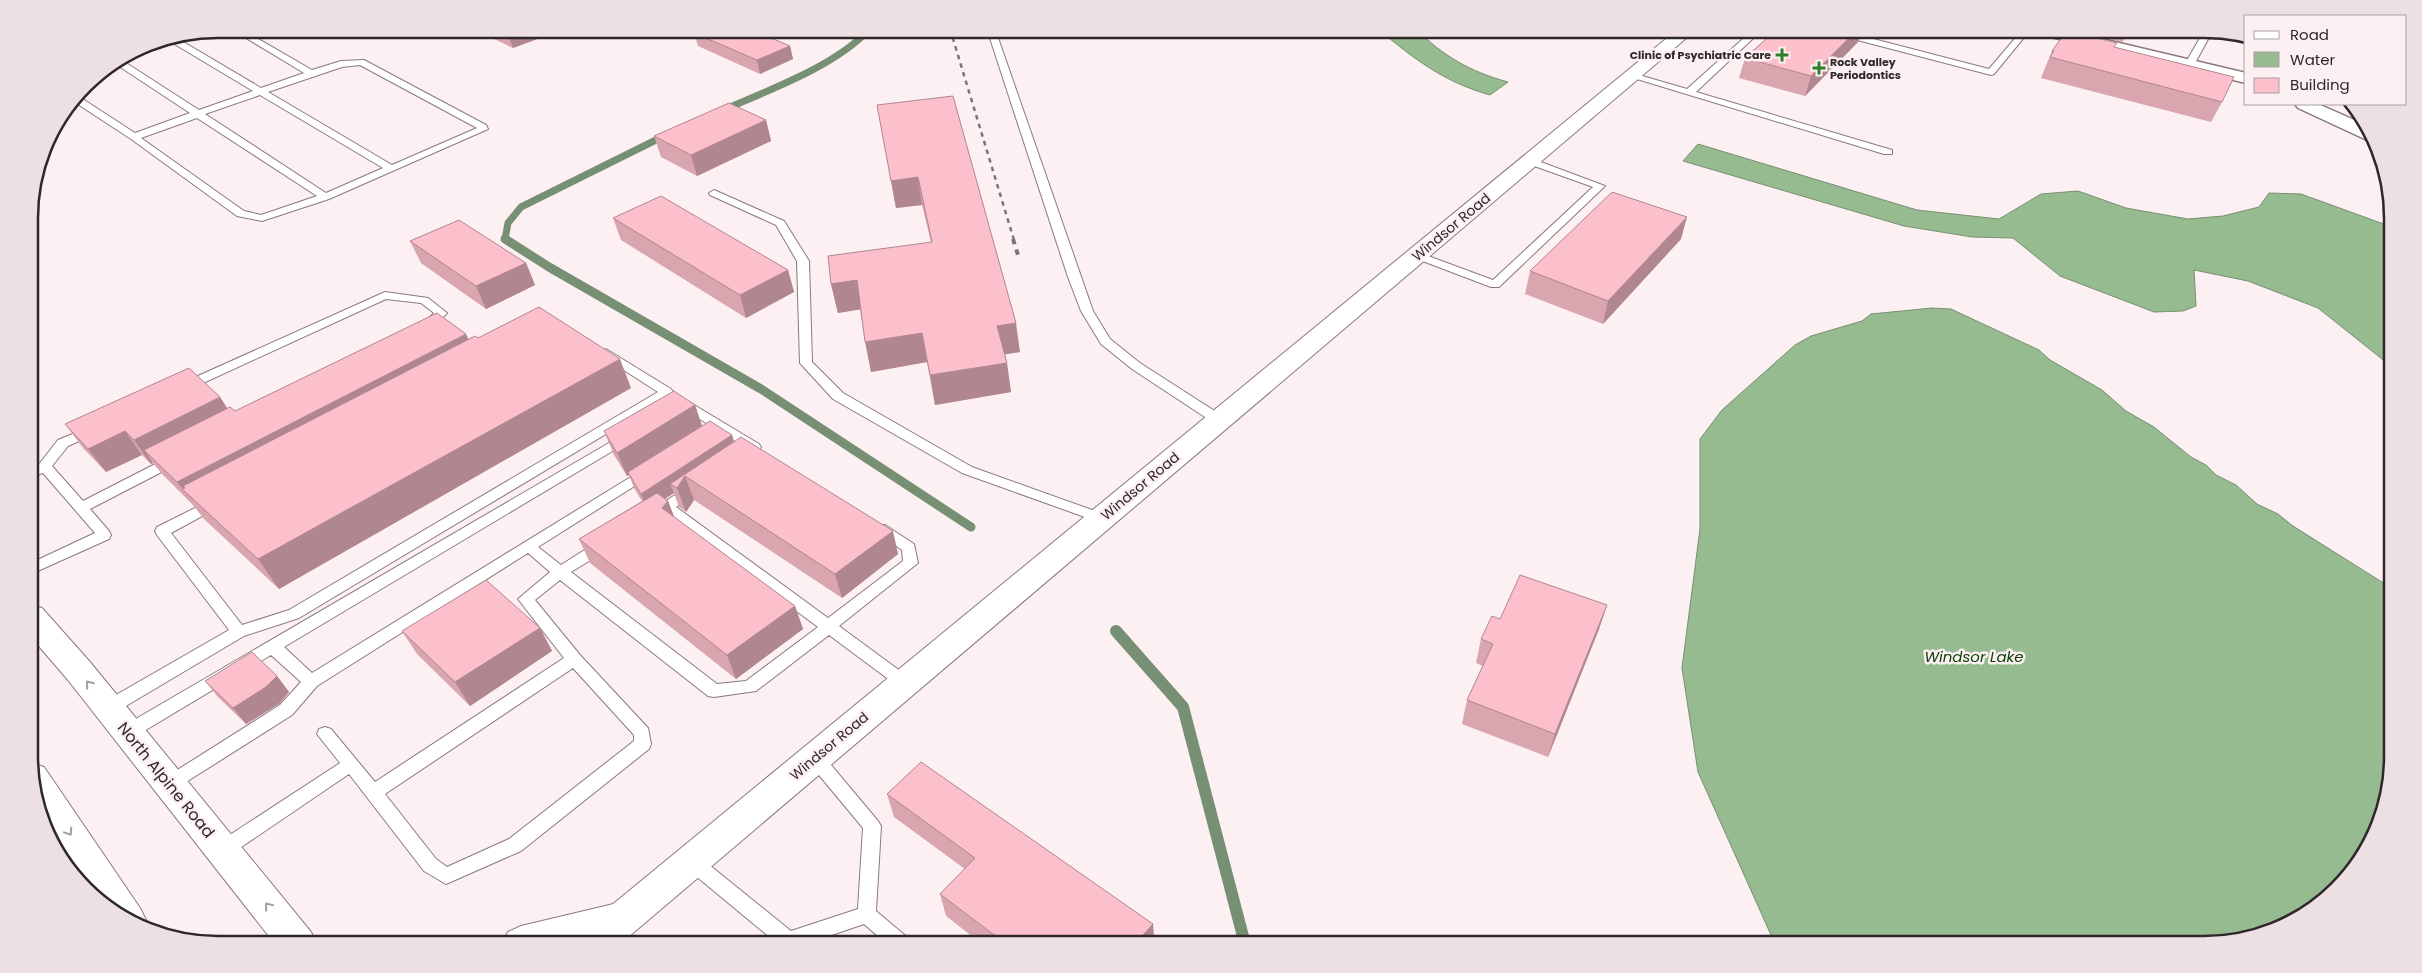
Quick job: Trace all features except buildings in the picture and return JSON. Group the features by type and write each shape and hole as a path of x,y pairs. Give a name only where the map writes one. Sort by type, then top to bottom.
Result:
{"street":[{"name":"Windsor Road","path":"602,936 1677,38"},
{"path":"2063,38 2073,42 2244,78"},
{"path":"2306,105 2362,130"},
{"name":"North Alpine Road","path":"38,624 118,720 292,936"},
{"path":"41,791 113,902"},
{"path":"554,936 622,919"}],"lane":[{"path":"250,38 311,73"},
{"path":"995,38 1074,278 1087,311 1105,341 1136,366 1219,420"},
{"path":"1689,93 1749,38"},
{"path":"1861,38 1991,72 2019,38"},
{"path":"2172,74 2183,74 2205,38"},
{"path":"177,42 392,169"},
{"path":"80,101 134,137 241,214 262,218 325,197 481,131 483,127 365,62 341,64 311,73 134,137"},
{"path":"123,65 325,197"},
{"path":"1632,76 1888,152"},
{"path":"1416,255 1495,285 1600,186 1530,161"},
{"path":"714,193 780,223 803,261 806,363 838,396 967,470 1101,518"},
{"path":"170,394 385,295 424,300 441,312 426,329 417,334"},
{"path":"118,720 239,632 294,614 667,392 596,347"},
{"path":"671,411 689,406 759,450 739,459"},
{"path":"38,470 45,466 64,443 108,422"},
{"path":"704,436 720,426"},
{"path":"118,720 272,646 637,431"},
{"path":"81,508 187,453"},
{"path":"169,784 286,710 310,682 662,463"},
{"path":"38,566 104,535 45,466"},
{"path":"706,480 662,510 828,626 904,683"},
{"path":"223,499 162,531 239,632"},
{"path":"528,546 714,692 750,687 912,563 909,548 869,522"},
{"path":"325,734 430,865 446,876 515,845 643,744 642,733 574,659 526,599 560,572 617,537"},
{"path":"272,646 310,682"},
{"path":"372,793 574,659"},
{"path":"816,758 872,826 868,915"},
{"path":"222,850 350,764"},
{"path":"691,861 779,936"},
{"path":"807,936 868,915"},
{"path":"868,915 892,936"}],"water":[{"path":"1389,38 1425,38 1458,62 1508,82 1490,95 1473,90 1430,68"},
{"path":"1698,144 1917,210 1999,219 2041,194 2078,191 2126,208 2188,219 2223,216 2259,207 2269,193 2301,194 2384,224 2384,361 2318,308 2248,281 2194,270 2196,306 2183,311 2154,312 2060,276 2013,238 1972,237 1904,226 1683,161"},
{"name":"Windsor Lake","path":"1932,308 1951,309 2039,350 2050,360 2102,390 2126,411 2154,427 2191,457 2206,465 2216,475 2236,485 2257,504 2278,514 2293,526 2384,583 2384,768 2381,791 2371,825 2354,856 2332,883 2305,905 2263,926 2240,932 2205,936 1771,936 1698,772 1682,668 1700,529 1700,439 1722,410 1795,345 1811,336 1862,321 1871,314"}],"waterway":[{"path":"723,110 801,76 839,54 860,38"},
{"path":"505,239 508,223 521,207 666,135"},
{"path":"505,239 549,267 761,389 971,527"},
{"path":"1116,631 1183,707 1243,936"}],"railway":[{"path":"953,38 1014,240"},
{"path":"1013,239 1018,255"}],"place":[{"name":"Clinic of Psychiatric Care","path":"1782,55"},
{"name":"Rock Valley Periodontics","path":"1819,68"}]}
